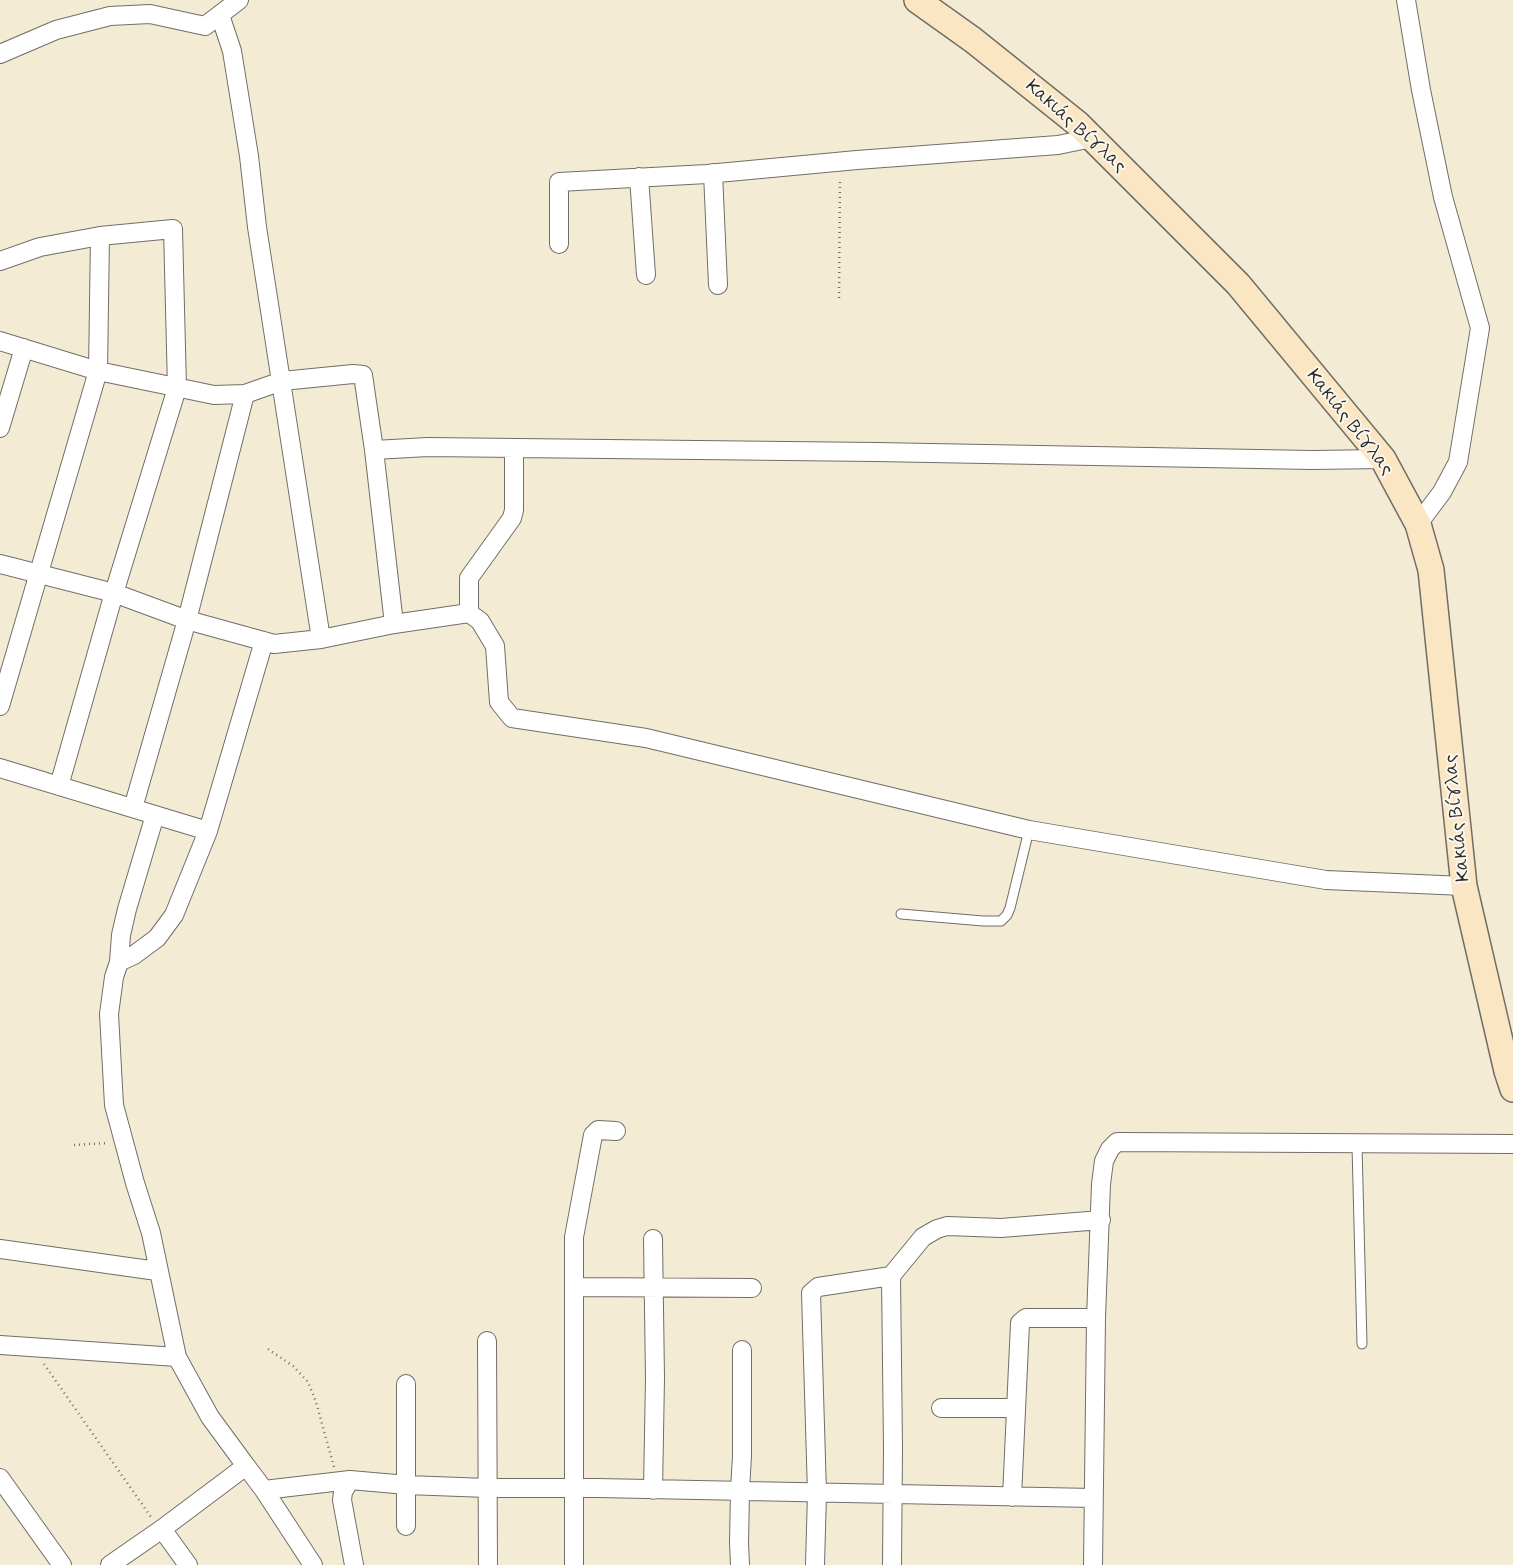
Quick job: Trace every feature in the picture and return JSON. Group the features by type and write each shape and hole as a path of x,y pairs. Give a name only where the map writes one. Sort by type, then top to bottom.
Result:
{"street":[{"path":"0,54 56,30 110,16 150,14 205,26 240,0"},
{"name":"Κακιάς Βίγλας","path":"917,0 973,40 1078,124 1238,284 1383,459 1418,524 1431,570 1464,886 1507,1072 1513,1090"},
{"path":"1406,0 1420,90 1443,197 1480,328 1458,462 1442,492 1418,524"},
{"path":"220,15 234,60 321,639"},
{"path":"559,244 559,182 713,173 841,161 1058,145 1092,138"},
{"path":"713,173 718,285"},
{"path":"639,178 646,275"},
{"path":"0,261 40,247 100,236 173,229 177,388 114,593 59,786"},
{"path":"0,706 98,371 100,236"},
{"path":"0,341 98,371 214,395 245,394 282,381 353,374 363,375 374,450 394,624"},
{"path":"0,428 24,348"},
{"path":"133,808 187,620 245,394"},
{"path":"374,450 428,447 876,452 1312,460 1383,459"},
{"path":"469,613 469,578 512,518 514,510 514,448"},
{"path":"0,564 114,593 187,620 274,644 321,639 394,624 469,613 480,621 495,646 499,702 512,718 646,738 1029,830 1326,880 1464,886"},
{"path":"119,962 134,955 156,938 174,915 208,831 264,641"},
{"path":"0,768 208,831"},
{"path":"155,815 126,909 121,935 119,962 114,978 109,1014 114,1105 134,1183 151,1233 157,1271 177,1357 210,1417 264,1490 313,1565"},
{"path":"574,1565 574,1237 593,1135 598,1130 616,1130"},
{"path":"1093,1565 1096,1318 1101,1184 1104,1161 1110,1149 1117,1142 1357,1145 1513,1144"},
{"path":"892,1565 891,1276 923,1237 942,1227 967,1225 1001,1228 1101,1220"},
{"path":"653,1239 653,1490"},
{"path":"0,1249 157,1271"},
{"path":"815,1565 817,1493 810,1293 818,1287 891,1276"},
{"path":"574,1287 752,1288"},
{"path":"1012,1497 1020,1323 1026,1318 1096,1318"},
{"path":"487,1342 488,1565"},
{"path":"0,1345 177,1357"},
{"path":"740,1565 742,1350"},
{"path":"406,1384 406,1526"},
{"path":"941,1408 1015,1408"},
{"path":"110,1565 246,1466"},
{"path":"0,1478 62,1565"},
{"path":"264,1490 344,1480 487,1488 740,1490 1093,1498"},
{"path":"344,1480 342,1500 354,1565"},
{"path":"162,1529 188,1565"}],"lane":[{"path":"901,914 1000,921 1007,916 1010,908 1029,830"},
{"path":"1357,1145 1362,1344"}],"path":[{"path":"839,298 841,161"},
{"path":"74,1145 124,1142"},
{"path":"31,1347 162,1529"},
{"path":"268,1349 292,1366 308,1382 344,1480"}]}
